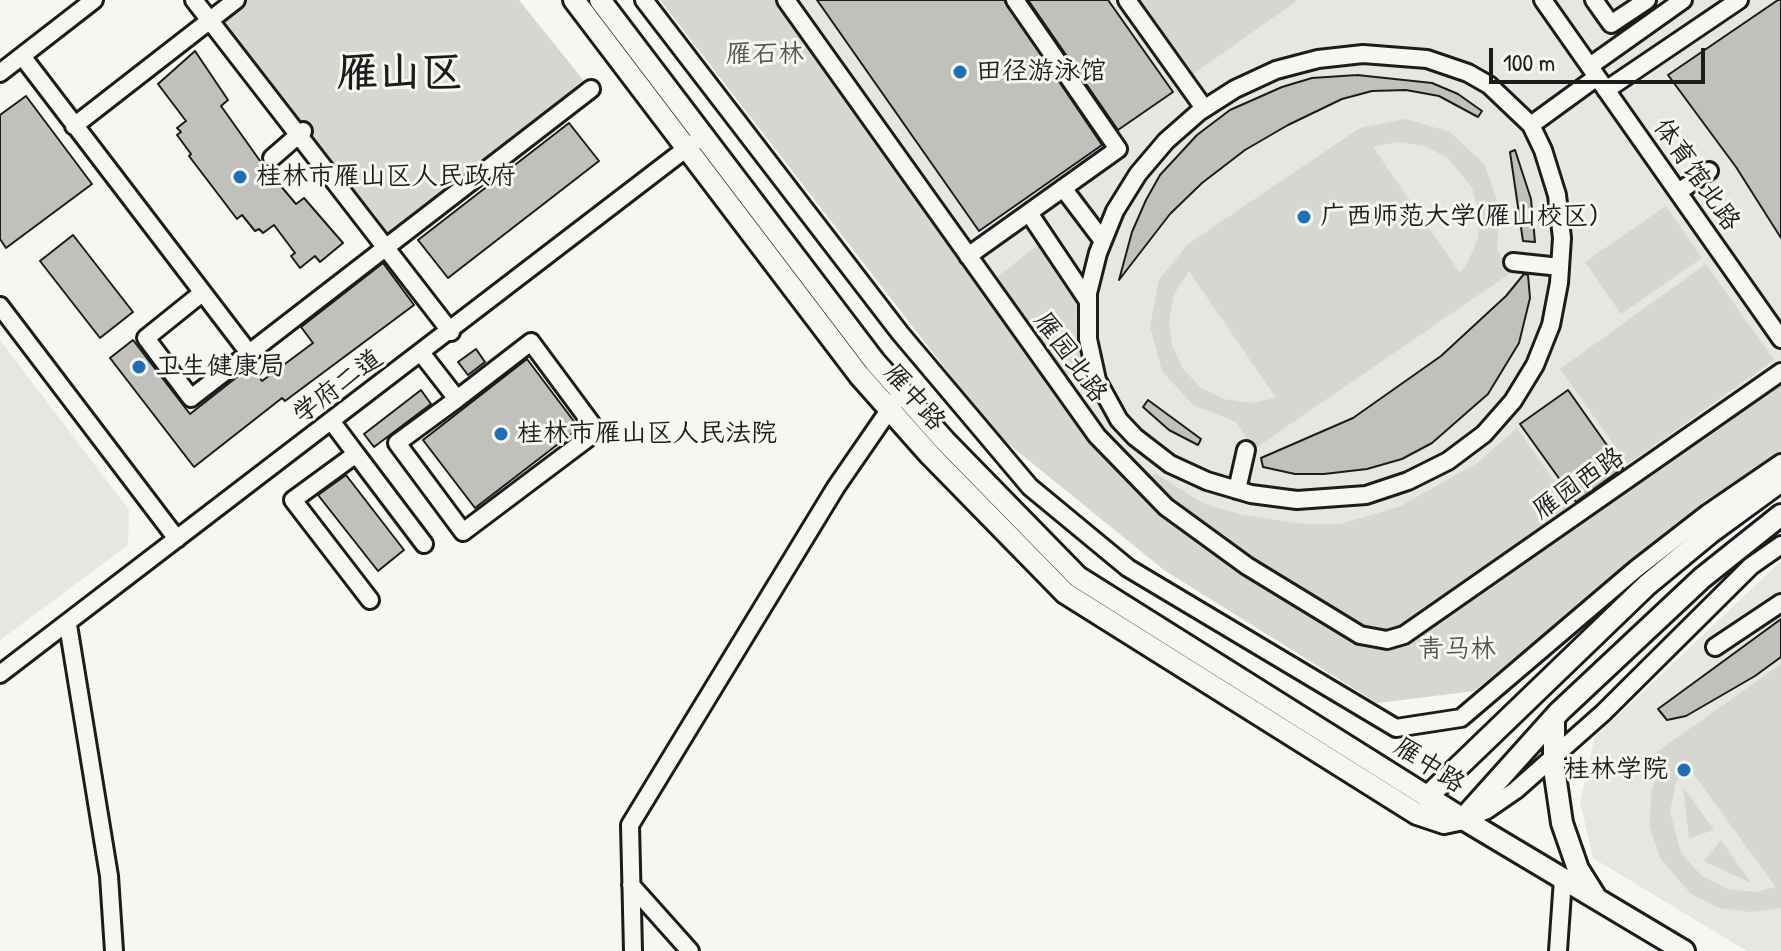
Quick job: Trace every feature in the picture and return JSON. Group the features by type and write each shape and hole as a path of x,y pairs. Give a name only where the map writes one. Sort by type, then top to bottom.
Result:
{"main road":[{"name":"雁中路","path":"574,0 686,149 896,401 1065,593 1417,814 1444,823 1463,819"},
{"name":"雁中路","path":"600,0 875,362 896,401 1078,577 1463,819"},
{"path":"1427,797 1647,585 1710,533 1781,481"},
{"path":"1684,951 1463,819 1554,718 1702,578 1781,515"},
{"path":"1554,718 1556,787 1569,846 1597,899"}],"street":[{"path":"194,0 451,332"},
{"path":"74,126 236,0"},
{"path":"644,0 900,333 1030,487 1128,568 1396,728 1461,718 1636,569 1708,513 1781,463"},
{"name":"雁园北路","path":"786,0 1097,436 1166,507 1247,566 1360,635 1387,640 1404,635"},
{"path":"968,256 1118,149 1015,0"},
{"path":"1127,0 1204,108"},
{"name":"体育馆北路","path":"1543,0 1781,339"},
{"path":"1594,0 1611,24 1647,0"},
{"path":"1598,78 1683,0"},
{"path":"1531,125 1598,78 1739,0"},
{"path":"0,73 88,2"},
{"path":"1363,54 1406,56 1449,65 1489,85 1531,125 1543,150 1557,195 1560,267 1551,325 1535,365 1513,401 1484,434 1448,461 1408,481 1366,495 1297,500 1237,490 1170,464 1149,450 1119,420 1097,380 1091,361 1088,301 1103,241 1115,211 1138,174 1166,141 1204,108 1276,70 1318,59 1363,54"},
{"path":"22,56 249,353"},
{"path":"202,293 146,338 191,398 591,89"},
{"path":"272,158 300,134"},
{"name":"学府二道","path":"0,674 704,136"},
{"path":"1678,192 1709,171"},
{"path":"1063,188 1103,241"},
{"path":"1029,213 1088,301"},
{"path":"1513,262 1560,267"},
{"path":"0,306 177,539"},
{"path":"531,342 591,423 588,438 463,532 397,443 457,399 531,342"},
{"path":"422,354 457,399"},
{"name":"雁园西路","path":"1404,635 1781,372"},
{"path":"633,951 630,825 836,487 896,401"},
{"path":"1097,436 1119,420"},
{"path":"332,422 424,544"},
{"path":"1237,490 1246,450"},
{"path":"356,454 293,500 370,600"},
{"path":"1463,819 1496,804 1554,757 1751,566 1781,545"},
{"path":"1715,647 1781,603"},
{"path":"68,625 109,876 114,951"},
{"path":"1558,951 1563,879"},
{"path":"631,885 690,951"}],"shaded area":[{"name":"广西师范大学(雁山校区)","path":"660,0 1781,0 1781,456 1706,500 1474,691 1377,703 1164,570"},
{"path":"0,340 129,510 128,545 0,640"},
{"name":"桂林学院","path":"1781,561 1781,951 1747,951 1593,858 1580,802 1595,737"}],"green space":[{"path":"248,0 519,0 584,81 384,236 220,22"},
{"name":"雁石林","path":"660,0 786,0 1097,436 1166,507 1347,629 1387,640 1781,372 1781,456 1706,500 1474,691 1377,703 1164,570 995,433"},
{"path":"1141,0 1298,0 1193,74"},
{"path":"1406,119 1450,132 1484,164 1500,208 1497,250 1512,272 1254,449 1236,422 1193,405 1162,371 1150,326 1159,280 1188,244 1360,128","holes":["1398,142 1424,146 1447,157 1472,187 1479,212 1478,238 1460,273 1373,147","1189,271 1276,398 1250,403 1224,399 1201,388 1183,369 1172,345 1169,320 1174,294"]},
{"path":"1666,206 1702,258 1621,314 1585,262"},
{"path":"1042,242 1078,296 1077,346 1084,364 1062,377 993,280"},
{"path":"1706,264 1774,360 1628,464 1560,369"},
{"path":"1517,428 1573,508 1397,631 1368,627 1332,612 1206,528 1149,481 1155,473 1204,504 1243,515 1304,524 1341,524 1401,506 1477,463"},
{"path":"1781,664 1781,908 1751,912 1720,908 1691,894 1660,858 1650,827 1651,795 1660,763 1654,754","holes":["1687,765 1775,887 1756,892 1727,889 1701,875 1681,853 1670,811 1676,782"]},
{"path":"1683,787 1714,830 1689,838"},
{"path":"1721,840 1751,883 1704,861"}],"building":[{"name":"田径游泳馆","path":"817,0 1004,0 1102,145 979,231"},
{"path":"1028,0 1108,0 1173,92 1118,130"},
{"path":"1781,0 1781,238 1736,167 1668,75"},
{"name":"桂林市雁山区人民政府","path":"195,51 228,100 221,106 263,165 296,204 304,198 343,243 320,262 315,256 300,268 291,256 295,253 274,225 263,233 259,229 255,231 242,215 237,219 189,156 191,154 177,135 181,132 177,128 186,121 158,84"},
{"path":"1357,75 1432,83 1458,94 1482,111 1478,117 1439,96 1406,90 1372,91 1342,99 1245,150 1202,183 1170,214 1119,280 1132,232 1146,200 1160,175 1197,135 1230,110 1282,87 1312,78"},
{"path":"26,96 92,184 6,248 0,239 0,115"},
{"path":"569,123 599,161 448,278 418,240"},
{"path":"1515,150 1531,199 1535,242 1523,241 1510,152"},
{"path":"73,235 133,312 100,338 40,261"},
{"path":"383,263 414,305 285,401 282,398 194,467 110,358 133,340 190,414 251,366 262,381 313,343 301,327"},
{"path":"1524,274 1528,275 1530,298 1519,343 1488,394 1432,443 1402,459 1367,469 1295,474 1263,467 1261,458 1353,418 1441,356 1506,296"},
{"path":"476,349 485,362 468,375 458,362"},
{"name":"桂林市雁山区人民法院","path":"527,359 579,428 475,508 423,440"},
{"path":"421,390 431,404 374,447 364,434"},
{"path":"1568,390 1623,468 1576,502 1520,424"},
{"path":"1148,400 1201,439 1198,445 1169,430 1143,407"},
{"path":"346,475 404,550 378,571 318,495"},
{"path":"1781,619 1781,657 1755,676 1686,716 1667,720 1658,709"}],"place":[{"name":"田径游泳馆","path":"960,72"},
{"name":"桂林市雁山区人民政府","path":"240,177"},
{"name":"广西师范大学(雁山校区)","path":"1304,217"},
{"name":"卫生健康局","path":"139,367"},
{"name":"桂林市雁山区人民法院","path":"501,434"},
{"name":"桂林学院","path":"1684,770"}],"district":[{"name":"雁山区","path":"400,75"}],"park label":[{"name":"青马林","path":"1457,650"}]}
